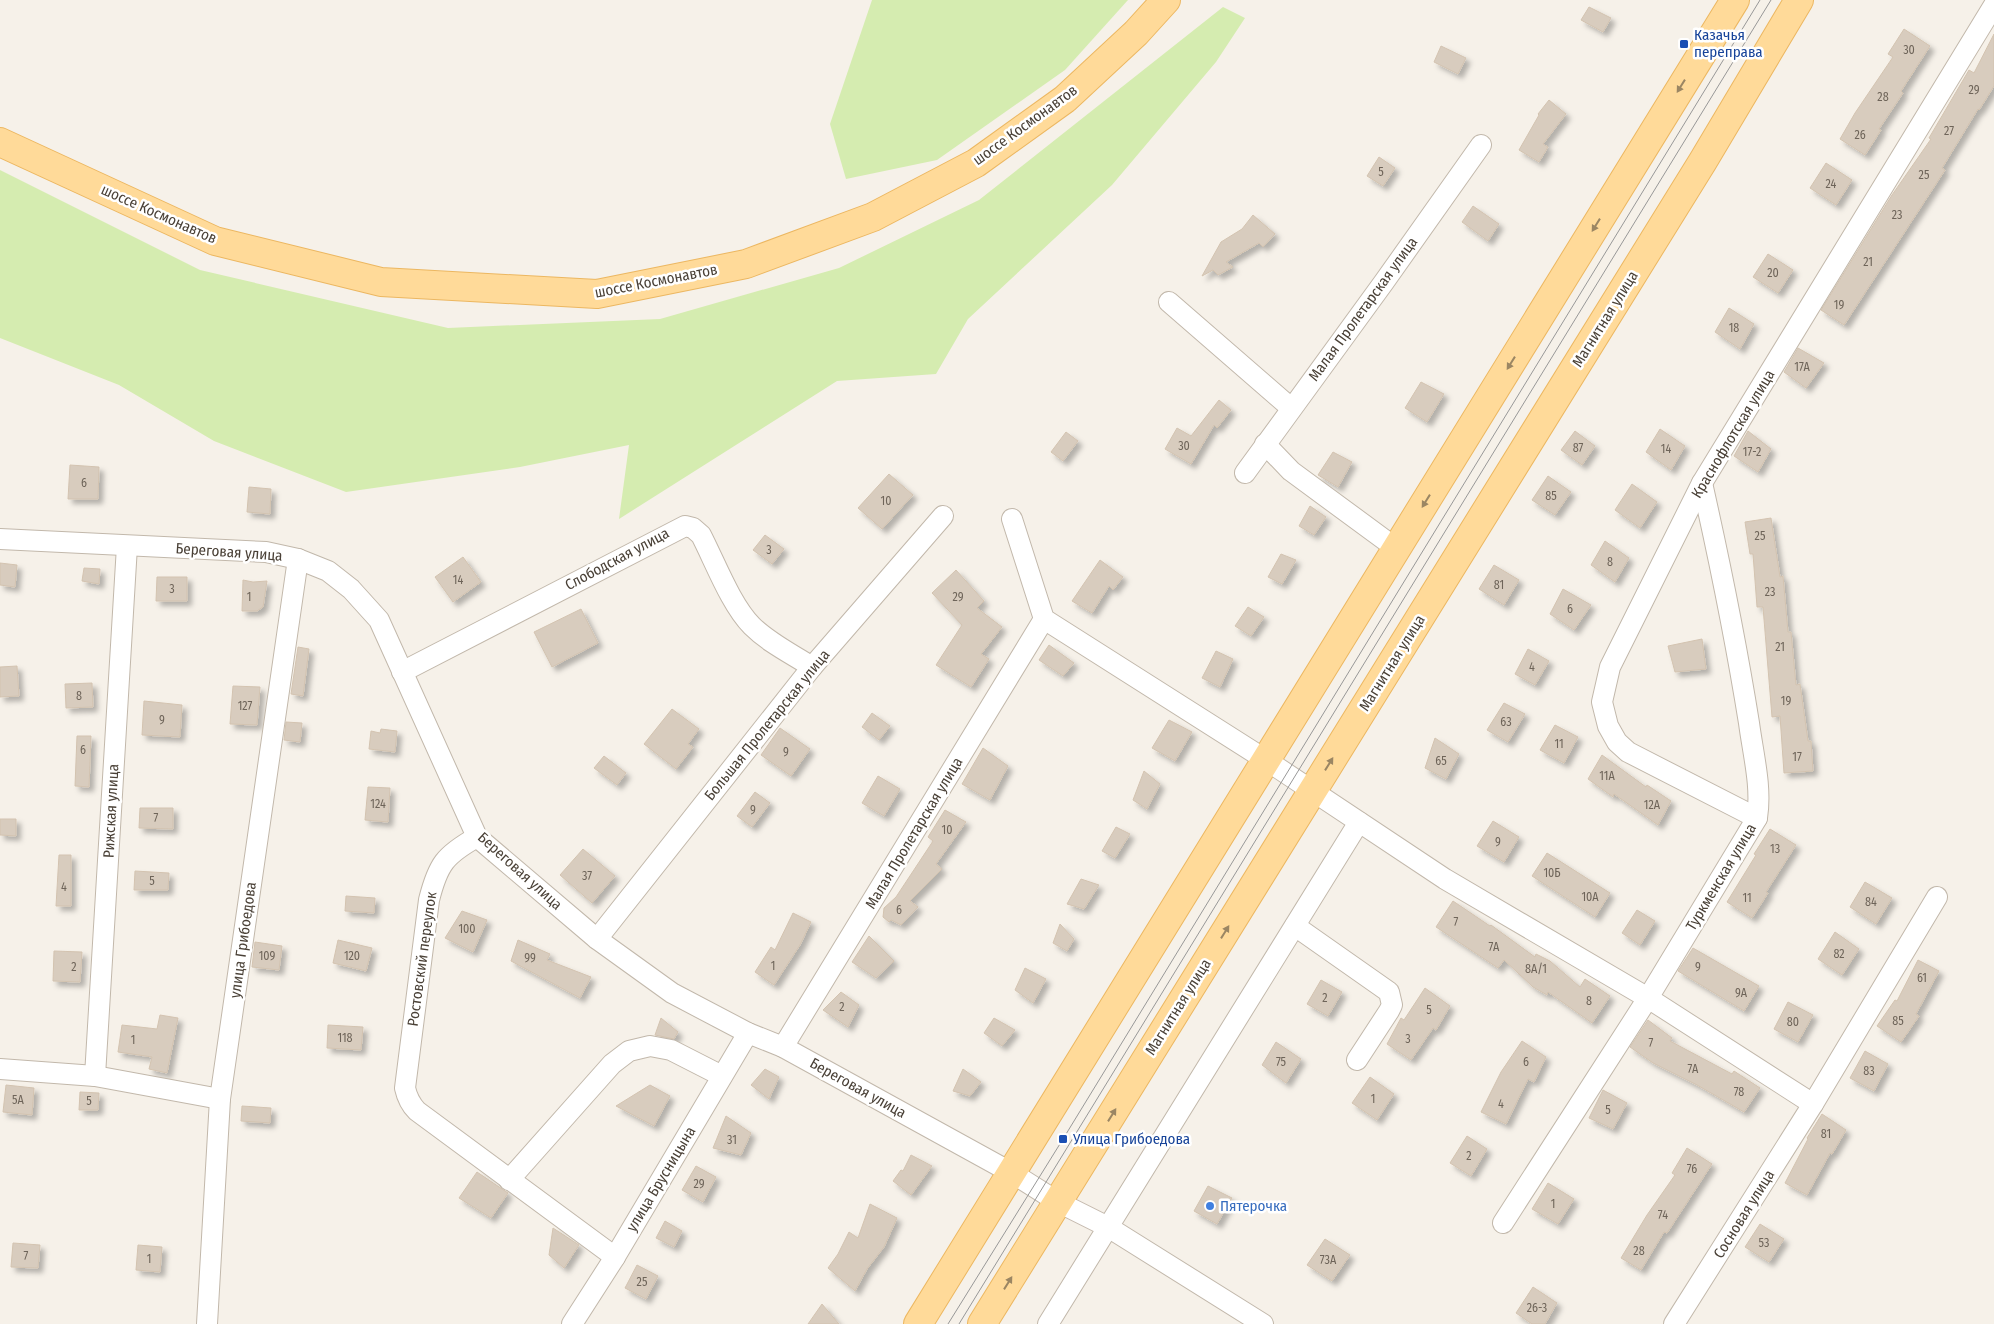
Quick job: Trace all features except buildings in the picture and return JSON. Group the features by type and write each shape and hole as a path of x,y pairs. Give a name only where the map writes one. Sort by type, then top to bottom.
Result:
{"main road":[{"name":"шоссе Космонавтов","path":"0,142 215,241 382,282 597,294 746,264 873,217 976,162 1065,99 1136,33 1166,0"},
{"path":"918,1324 1734,0"},
{"name":"Магнитная улица","path":"982,1324 1703,161 1799,0"}],"street":[{"name":"Краснофлотская улица","path":"1757,818 1628,752 1617,742 1608,726 1602,702 1610,666 1702,483 1994,5"},
{"name":"Малая Пролетарская улица","path":"1244,473 1384,282 1481,145"},
{"path":"1169,302 1291,408"},
{"path":"1265,444 1291,471 1397,549"},
{"name":"Туркменская улица","path":"1502,1223 1648,998 1757,818 1760,801 1746,707 1724,578 1702,483"},
{"name":"Большая Пролетарская улица","path":"597,939 812,667 943,516"},
{"path":"1012,519 1044,619 1266,760 1445,879 1648,998 1813,1104"},
{"name":"Слободская улица","path":"402,672 668,533 685,526 693,528 701,535 739,610 750,624 765,638 812,667"},
{"name":"Береговая улица","path":"0,539 266,552 298,558 328,571 351,589 379,620 477,836 597,939 672,993 748,1033 783,1047 1012,1173 1058,1202 1108,1227 1262,1324"},
{"name":"Рижская улица","path":"95,1076 127,546"},
{"name":"улица Грибоедова","path":"207,1324 220,1099 298,558"},
{"name":"Малая Пролетарская улица","path":"783,1047 1044,619"},
{"path":"1048,1324 1359,822"},
{"name":"Ростовский переулок","path":"477,836 445,858 434,878 429,900 405,1088 409,1101 417,1111 509,1180"},
{"name":"Сосновая улица","path":"1674,1324 1813,1104 1937,897"},
{"path":"1295,926 1389,992 1392,1005 1357,1060"},
{"name":"улица Брусницына","path":"572,1324 615,1256 748,1033"},
{"path":"615,1256 509,1180 612,1064 629,1051 650,1046 671,1050 722,1076"},
{"path":"0,1069 95,1076 220,1099"}],"green space":[{"path":"872,0 1128,0 1065,70 937,160 846,179 830,124"},
{"path":"1223,7 1245,18 1216,62 1112,185 968,319 936,374 837,381 619,519 629,445 520,467 346,492 214,441 119,385 0,338 0,170 200,270 448,328 660,319 839,268 979,200"}],"tram line":[{"path":"948,1324 1760,0"},
{"path":"959,1324 1771,0"}],"place":[{"name":"Казачья переправа","path":"1684,44"},
{"name":"Улица Грибоедова","path":"1063,1139"},
{"name":"Пятерочка","path":"1210,1206"}]}
